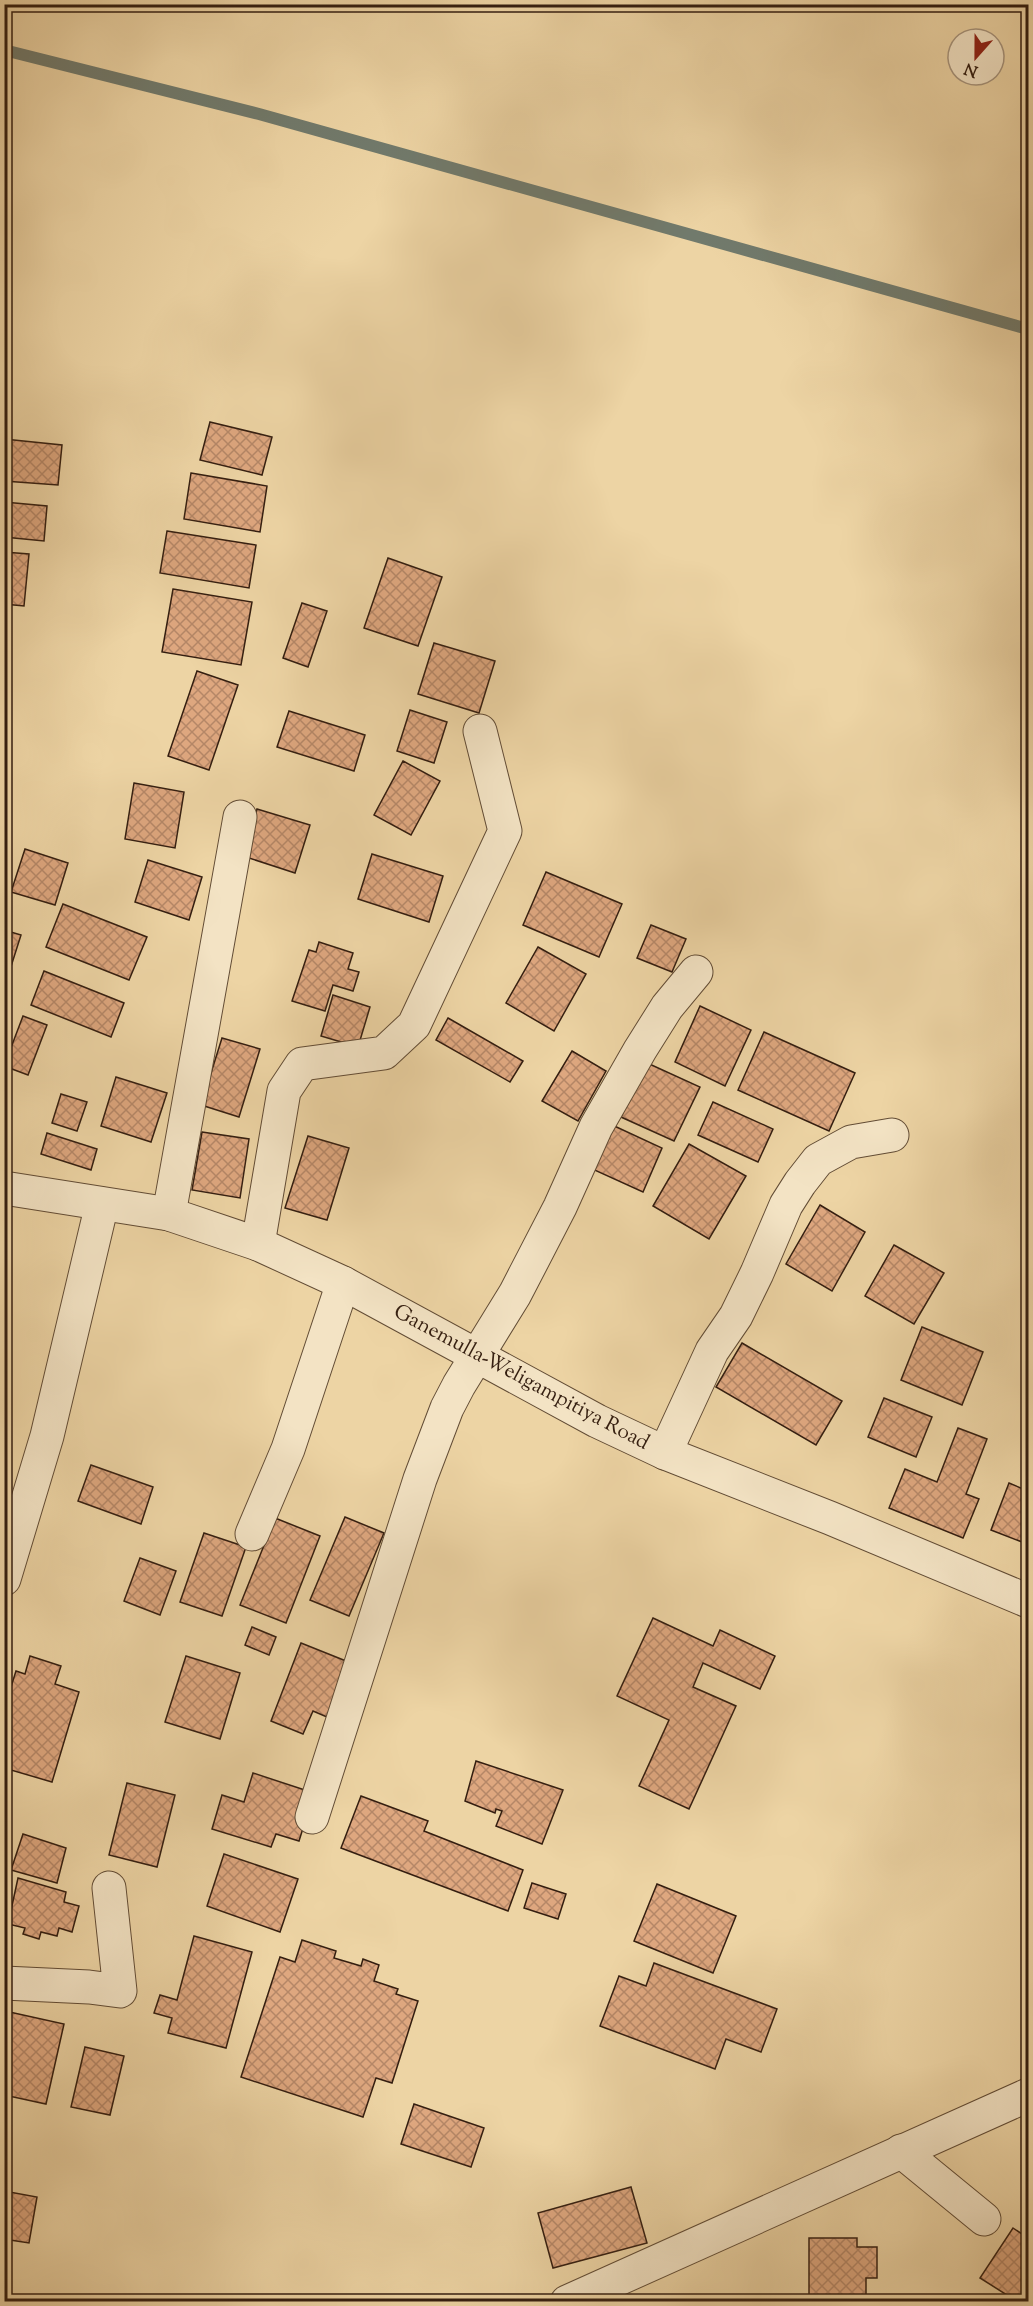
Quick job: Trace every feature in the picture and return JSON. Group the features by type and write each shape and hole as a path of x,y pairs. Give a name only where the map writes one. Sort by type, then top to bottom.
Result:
{"street":[{"path":"258,1244 284,1091 302,1064 384,1053 414,1025 505,831 480,731"},
{"path":"169,1214 240,817"},
{"path":"312,1817 420,1479 447,1408 515,1294 560,1207 596,1127 667,1007 696,972"},
{"path":"665,1453 712,1351 736,1316 786,1205 800,1183 818,1160 851,1142 892,1135"},
{"name":"Ganemulla-Weligampitiya Road","path":"4,1188 169,1214 258,1244 343,1283 597,1421 665,1453 830,1518 1029,1601"},
{"path":"4,1579 47,1436 102,1204"},
{"path":"252,1534 288,1449 343,1283"},
{"path":"4,1983 89,1987 120,1991 109,1888"},
{"path":"567,2301 1029,2095"},
{"path":"901,2151 984,2219"}],"building":[{"path":"210,422 272,437 262,475 200,460"},
{"path":"4,439 62,445 58,485 4,481"},
{"path":"191,473 267,486 260,532 184,519"},
{"path":"4,502 47,506 44,541 4,537"},
{"path":"167,531 256,545 249,588 160,573"},
{"path":"4,552 29,554 24,606 4,604"},
{"path":"388,558 442,577 418,646 364,628"},
{"path":"173,589 252,602 241,665 162,652"},
{"path":"302,603 327,611 308,667 283,658"},
{"path":"434,643 495,661 479,713 418,694"},
{"path":"197,671 238,685 209,770 168,756"},
{"path":"410,710 447,722 434,763 397,751"},
{"path":"289,711 365,735 354,771 277,747"},
{"path":"403,761 440,781 411,835 374,815"},
{"path":"134,783 184,792 175,848 125,839"},
{"path":"257,809 310,825 295,873 243,856"},
{"path":"25,849 68,863 55,905 11,892"},
{"path":"372,854 443,876 429,922 358,899"},
{"path":"148,860 202,877 189,920 135,902"},
{"path":"546,872 622,904 599,957 523,925"},
{"path":"63,904 147,937 129,980 46,947"},
{"path":"651,925 686,939 672,972 637,958"},
{"path":"4,930 21,935 7,979 4,978"},
{"path":"319,942 353,953 348,969 359,972 353,991 333,985 325,1011 292,1001 309,950 316,952"},
{"path":"538,947 586,974 554,1031 506,1003"},
{"path":"44,971 124,1003 111,1037 31,1005"},
{"path":"333,995 370,1007 358,1047 321,1036"},
{"path":"700,1006 751,1030 725,1086 675,1062"},
{"path":"23,1016 47,1025 28,1075 4,1066"},
{"path":"448,1018 523,1061 510,1082 436,1040"},
{"path":"764,1032 855,1073 829,1131 738,1090"},
{"path":"222,1038 260,1049 239,1117 201,1105"},
{"path":"572,1051 606,1071 578,1121 542,1101"},
{"path":"645,1062 700,1087 674,1141 621,1117"},
{"path":"116,1077 167,1093 151,1142 101,1126"},
{"path":"61,1094 87,1102 77,1131 52,1123"},
{"path":"713,1102 773,1129 758,1162 698,1135"},
{"path":"610,1124 662,1148 643,1192 590,1168"},
{"path":"202,1132 249,1139 240,1198 192,1190"},
{"path":"47,1133 97,1149 91,1170 41,1154"},
{"path":"308,1136 349,1148 327,1220 285,1208"},
{"path":"689,1144 746,1176 709,1239 653,1206"},
{"path":"820,1205 865,1232 832,1291 786,1264"},
{"path":"894,1245 944,1273 914,1324 865,1296"},
{"path":"922,1327 983,1352 962,1405 901,1380"},
{"path":"742,1343 842,1401 816,1445 716,1387"},
{"path":"884,1398 932,1417 916,1457 868,1437"},
{"path":"958,1428 987,1439 966,1494 979,1499 963,1538 889,1508 905,1469 937,1482"},
{"path":"91,1465 153,1487 141,1524 78,1501"},
{"path":"1009,1483 1028,1491 1028,1527 1022,1542 991,1530"},
{"path":"345,1517 384,1533 349,1616 310,1600"},
{"path":"275,1518 320,1536 286,1623 240,1605"},
{"path":"204,1533 246,1547 222,1616 180,1602"},
{"path":"140,1558 176,1571 160,1615 124,1601"},
{"path":"653,1618 713,1646 720,1630 775,1656 760,1689 703,1663 693,1687 736,1706 689,1809 639,1786 669,1720 617,1696"},
{"path":"252,1627 276,1637 269,1655 245,1645"},
{"path":"301,1643 356,1665 334,1720 313,1711 303,1734 271,1721"},
{"path":"30,1656 61,1666 55,1684 79,1692 52,1782 4,1768 4,1709 16,1671 25,1674"},
{"path":"186,1656 240,1673 220,1739 165,1722"},
{"path":"476,1761 563,1790 542,1844 496,1826 502,1811 496,1809 495,1813 465,1801"},
{"path":"253,1773 314,1793 299,1841 276,1834 271,1847 212,1829 222,1795 244,1802"},
{"path":"127,1783 175,1795 157,1867 109,1855"},
{"path":"361,1796 428,1821 424,1831 523,1870 508,1911 341,1848"},
{"path":"23,1834 66,1848 57,1883 11,1870"},
{"path":"224,1854 298,1879 280,1932 207,1906"},
{"path":"18,1878 66,1892 64,1902 79,1906 72,1932 59,1928 57,1936 41,1932 39,1939 23,1934 25,1928 8,1924"},
{"path":"532,1883 566,1894 558,1919 524,1908"},
{"path":"657,1884 736,1916 713,1973 634,1941"},
{"path":"194,1936 252,1952 226,2048 168,2033 172,2018 154,2013 160,1995 177,2000"},
{"path":"302,1940 336,1951 334,1958 361,1966 363,1959 379,1965 374,1981 398,1989 396,1994 418,2001 392,2083 376,2078 363,2117 241,2077 280,1957 295,1962"},
{"path":"654,1963 777,2009 761,2052 726,2039 715,2069 600,2026 619,1976 646,1986"},
{"path":"5,2011 64,2024 46,2104 4,2095"},
{"path":"85,2047 124,2056 110,2115 71,2107"},
{"path":"414,2104 484,2128 471,2167 401,2144"},
{"path":"631,2187 647,2243 553,2268 538,2213"},
{"path":"4,2191 37,2197 29,2243 4,2239"},
{"path":"1013,2228 1028,2238 1028,2302 1003,2302 1007,2295 980,2278"},
{"path":"809,2238 857,2238 857,2247 877,2247 877,2278 866,2278 866,2302 809,2302"}],"waterway":[{"path":"4,50 259,114 1028,329"}]}
